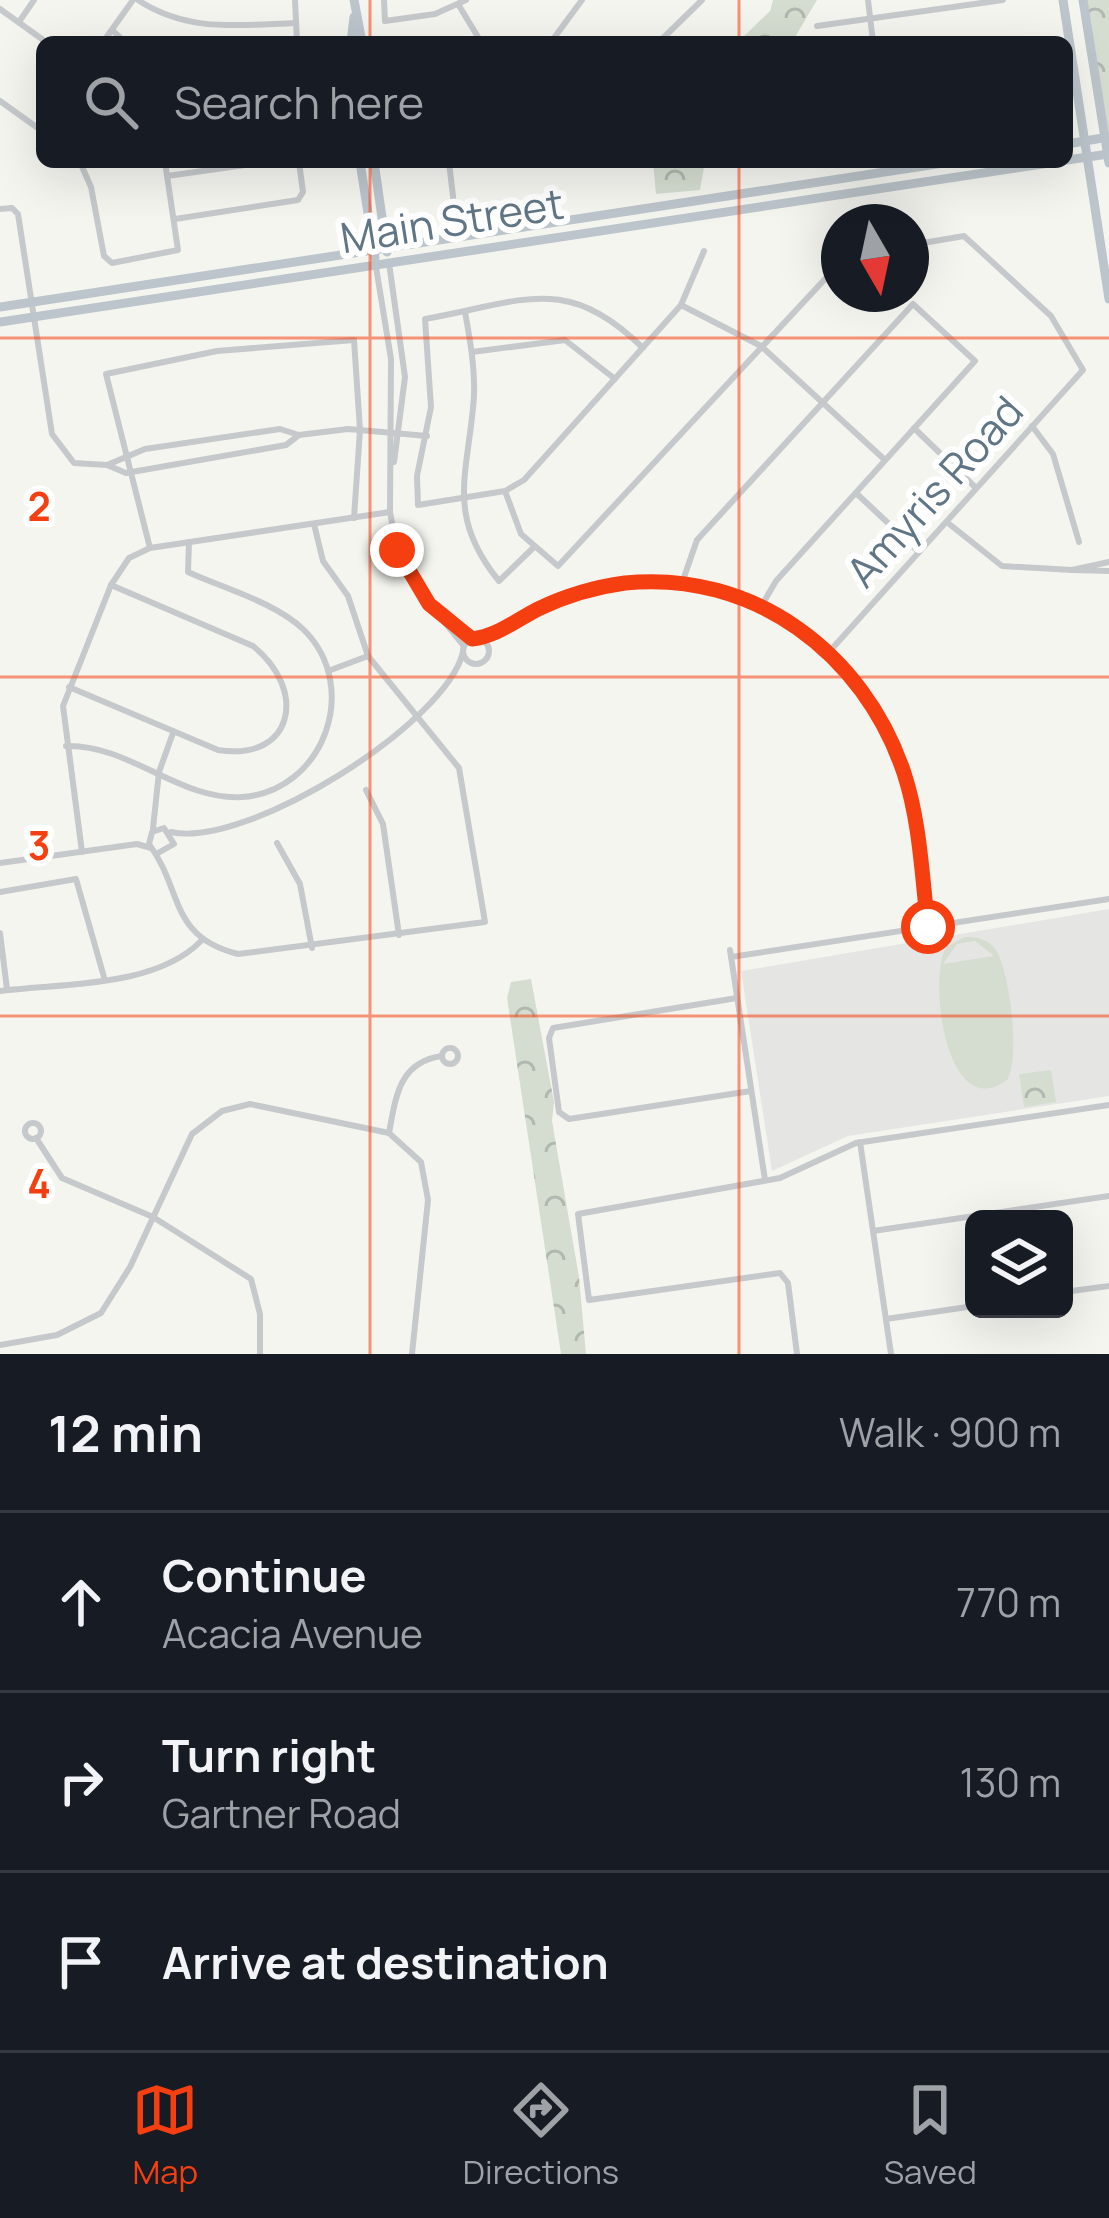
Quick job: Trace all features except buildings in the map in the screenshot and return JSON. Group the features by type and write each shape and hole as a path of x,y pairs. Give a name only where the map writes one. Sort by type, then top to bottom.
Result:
{"main road":[{"path":"1063,0 1069,36"},
{"path":"1073,159 1109,157 1083,0"},
{"path":"352,36 355,6"},
{"path":"355,6 361,36"},
{"path":"1073,64 1109,299"},
{"path":"1073,143 1107,138"},
{"path":"361,168 376,265"},
{"path":"375,168 389,263"},
{"name":"Main Street","path":"0,307 387,250 880,168"},
{"name":"Main Street","path":"0,322 1016,168"}],"street":[{"path":"19,22 34,0"},
{"path":"108,36 136,0 198,26 296,23"},
{"path":"295,0 297,36"},
{"path":"383,0 385,21 462,2 478,36"},
{"path":"555,36 582,0"},
{"path":"665,36 702,0"},
{"path":"868,0 872,36"},
{"path":"817,26 1003,0"},
{"path":"0,9 38,36"},
{"path":"112,30 118,36"},
{"path":"0,101 36,127"},
{"path":"82,168 107,262 177,252 166,168"},
{"path":"167,176 224,168"},
{"path":"175,219 301,198 299,168"},
{"path":"450,168 454,205"},
{"path":"0,209 14,209 52,434 74,463 132,471 286,445 299,435"},
{"name":"Amyris Road","path":"829,652 1082,370 1052,316 964,236 929,241"},
{"path":"643,348 598,308 573,299 425,319 431,368 427,436 417,476 418,505 505,491 524,480 643,348 681,305 704,250"},
{"path":"389,263 405,377 402,434 393,466"},
{"path":"376,265 391,359 390,512 397,550 412,581 453,628 476,664"},
{"path":"505,491 510,517 534,547 558,566 821,283"},
{"path":"682,583 697,541 913,304 975,361 776,580 761,605"},
{"path":"681,305 761,346 885,460"},
{"path":"465,312 474,392 462,498 477,554 500,581 534,547"},
{"path":"150,548 106,374 217,351 354,340 360,430 354,518"},
{"path":"472,352 565,340 615,379"},
{"path":"1032,426 1061,474 1079,542"},
{"path":"914,428 976,488"},
{"path":"107,465 128,455 280,429 299,435 360,430 427,436"},
{"path":"856,493 919,552"},
{"path":"82,852 63,706 110,585 129,558 150,548 390,512"},
{"path":"946,521 1002,566 1109,571"},
{"path":"173,734 159,772 157,817 151,833 177,911 201,940 238,954 485,922 459,768 368,656 347,596 323,561 314,524"},
{"path":"66,746 109,751 213,796 270,792 316,755 329,725 334,694 328,671 306,632 288,617 188,572 189,542"},
{"path":"1072,570 1109,562"},
{"path":"136,844 154,851 172,847 186,836 230,827 308,795 371,754 414,715 457,670 463,649 474,639 592,589 682,583 725,590 761,605 829,652 882,719 905,776 928,927"},
{"path":"69,687 173,734 239,753 260,746 279,730 289,706 285,681 253,646 110,585"},
{"path":"453,628 488,647"},
{"path":"457,670 487,656 497,633"},
{"path":"328,671 368,656"},
{"path":"366,790 382,824 399,935"},
{"path":"157,817 170,831 172,847 165,866"},
{"path":"0,863 136,844 151,833 170,831 186,836"},
{"path":"277,843 300,884 312,948"},
{"path":"1,891 76,879 104,977"},
{"path":"764,1180 730,954 1109,899"},
{"path":"0,933 4,991 170,965 201,940"},
{"path":"737,998 550,1030 562,1116 751,1090"},
{"path":"389,1133 402,1078 423,1060 442,1056"},
{"path":"797,1354 785,1276 589,1300 578,1214 764,1180 860,1142 1109,1105"},
{"path":"0,1345 57,1335 101,1313 192,1134 234,1106 280,1109 389,1133 417,1156 428,1178 412,1354"},
{"path":"36,1138 62,1178 153,1217 250,1279 260,1314 260,1354"},
{"path":"860,1142 892,1354"},
{"path":"873,1232 1109,1196"},
{"path":"1073,1291 1109,1286"},
{"path":"886,1319 965,1307"}],"shaded area":[{"path":"1109,909 1109,1096 848,1136 772,1171 741,971"}],"green space":[{"path":"773,0 817,0 796,36 744,36 770,11"},
{"path":"1084,0 1109,0 1109,137"},
{"path":"654,168 704,168 700,190 656,194"},
{"path":"965,937 983,940 993,946 1004,971 1013,1034 1011,1069 1007,1080 986,1089 969,1082 955,1065 946,1041 939,985 941,962 947,946","holes":["975,941 994,956 943,964 957,944"]},
{"path":"531,979 554,1102 552,1121 579,1277 586,1354 561,1354 507,998 511,982"},
{"path":"1051,1070 1056,1102 1024,1107 1019,1074"}],"route":[{"path":"397,550 429,604 472,639 497,633 565,597 655,582 725,590 796,626 829,652 882,719 905,776 928,927"}]}
